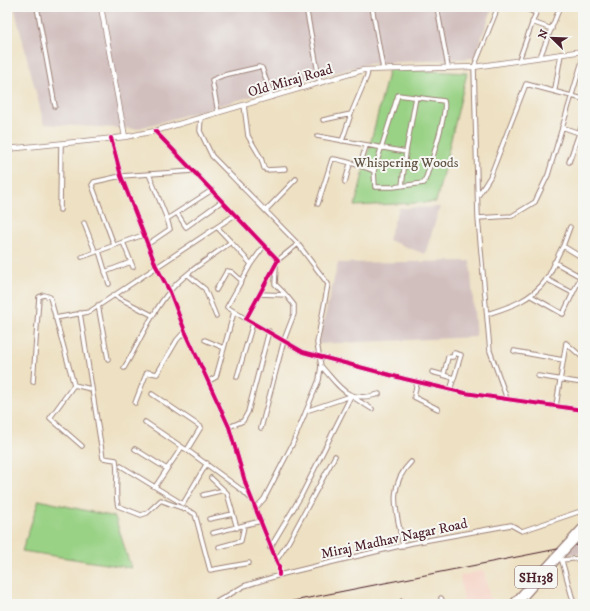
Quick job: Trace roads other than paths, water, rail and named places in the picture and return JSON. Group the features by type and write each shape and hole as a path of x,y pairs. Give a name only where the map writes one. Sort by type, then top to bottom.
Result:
{"highway":[{"name":"SH138","path":"512,604 559,558 563,551 583,528"},
{"path":"521,603 559,558"}],"main road":[{"path":"102,7 125,137"},
{"name":"Old Miraj Road","path":"7,149 125,137 155,130 368,70 474,67 583,51"}],"street":[{"path":"37,7 55,106"},
{"path":"306,7 320,83"},
{"path":"372,7 383,69"},
{"path":"437,7 448,68"},
{"path":"498,7 474,67 478,218 490,351 507,400"},
{"path":"522,7 536,13"},
{"path":"519,60 538,7"},
{"path":"540,57 560,7"},
{"path":"532,22 552,29"},
{"path":"555,89 561,54"},
{"path":"478,218 512,216 535,202 548,175 572,95 582,68 583,58"},
{"path":"218,112 212,80 224,75 259,66 262,68 272,97"},
{"path":"342,141 368,70"},
{"path":"477,197 490,177 526,84 583,99"},
{"path":"398,95 444,101 446,106 430,168 424,183 402,186 375,187 374,171 380,148 398,95"},
{"path":"402,186 406,152 416,97"},
{"path":"244,105 248,136 261,158 265,169 285,168"},
{"path":"323,120 351,114"},
{"path":"201,117 200,131 212,156 298,244 328,284 317,343 318,356 321,366 344,392 372,409"},
{"path":"569,162 583,122"},
{"path":"562,127 579,133"},
{"path":"155,130 264,246 277,262 275,284 294,305 294,314 284,340 261,428"},
{"path":"316,136 406,152"},
{"path":"111,138 122,176 156,266 170,292 186,332 230,427 252,501 276,561 279,575"},
{"path":"60,210 61,144"},
{"path":"360,165 366,146"},
{"path":"318,204 332,159 336,158 374,171"},
{"path":"345,182 350,164"},
{"path":"114,245 92,184 122,176 193,171"},
{"path":"148,244 170,229 149,174"},
{"path":"266,210 296,179"},
{"path":"167,219 212,190"},
{"path":"177,213 186,227 222,201"},
{"path":"55,318 89,312 156,266 235,215"},
{"path":"84,223 97,251 109,284"},
{"path":"217,227 251,264"},
{"path":"487,314 504,309 531,296 546,279 563,246 570,227"},
{"path":"82,257 143,234"},
{"path":"124,242 133,267"},
{"path":"124,368 152,315 170,292 188,275 231,242"},
{"path":"246,318 277,262 298,244"},
{"path":"264,246 251,264 227,307 303,352 450,390 507,400 583,410"},
{"path":"563,246 583,258"},
{"path":"105,272 131,262"},
{"path":"554,262 581,277"},
{"path":"216,290 227,271 232,272 242,281"},
{"path":"531,296 563,314 583,272"},
{"path":"188,275 205,289 216,316"},
{"path":"546,279 573,293"},
{"path":"33,382 39,297 42,294 50,297 74,385"},
{"path":"260,294 286,295"},
{"path":"113,295 152,315"},
{"path":"98,306 108,359"},
{"path":"210,381 216,377 234,312"},
{"path":"80,313 103,458 116,460 117,480 115,496 118,506 141,515 147,513 161,500 174,506 184,507 195,514 210,570 249,563"},
{"path":"237,377 253,323"},
{"path":"230,427 243,421 248,412 269,331"},
{"path":"135,403 147,372 156,374 176,340 186,332"},
{"path":"206,340 224,348"},
{"path":"556,406 566,343 583,358"},
{"path":"514,351 563,360"},
{"path":"444,374 448,357 453,357 454,353 461,355 450,390"},
{"path":"255,509 264,500 292,445 319,380 321,366"},
{"path":"432,372 454,378"},
{"path":"538,376 583,382"},
{"path":"417,382 414,397 438,409"},
{"path":"74,385 91,389"},
{"path":"74,385 50,418 82,446"},
{"path":"152,394 201,427 187,450"},
{"path":"306,411 351,396 369,397 379,394"},
{"path":"270,548 301,496 351,396"},
{"path":"144,422 207,463 243,491 252,501"},
{"path":"155,487 182,447"},
{"path":"135,449 167,469"},
{"path":"276,561 303,516 335,456"},
{"path":"404,546 394,498 396,488 411,462"},
{"path":"121,466 183,504 207,463"},
{"path":"211,478 227,493 237,528"},
{"path":"203,495 224,490"},
{"name":"Miraj Madhav Nagar Road","path":"213,604 244,586 279,575 404,546 511,525 522,531 578,512 583,514"},
{"path":"209,519 233,514"},
{"path":"213,532 237,528 261,521"},
{"path":"219,547 241,541 244,526"},
{"path":"574,604 559,558 583,558"},
{"path":"441,598 444,604"}],"railway":[{"path":"278,604 583,544"}],"park label":[{"name":"Whispering Woods","path":"406,162"}]}
